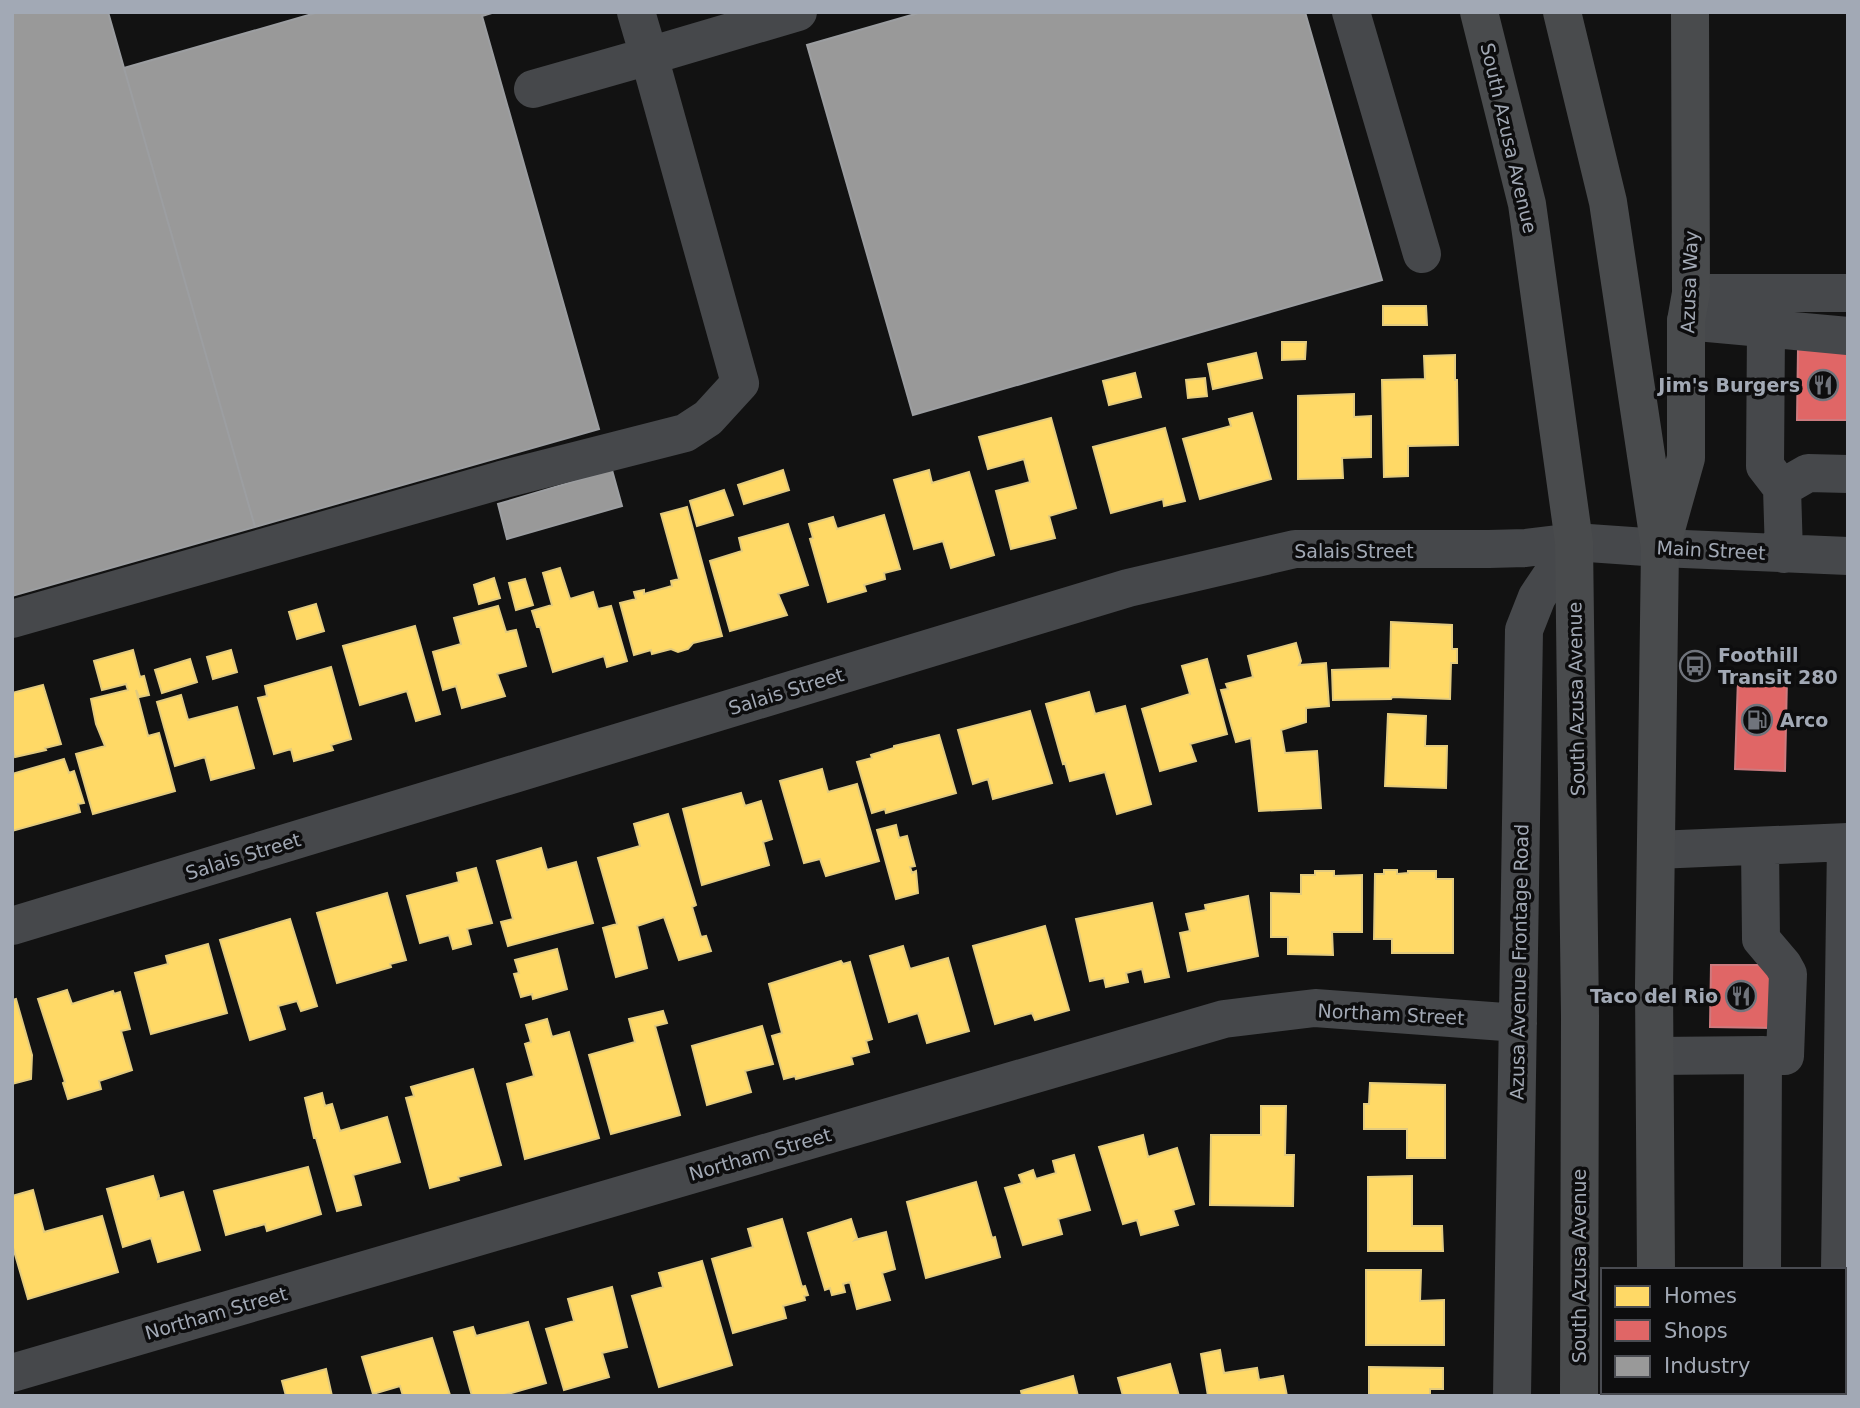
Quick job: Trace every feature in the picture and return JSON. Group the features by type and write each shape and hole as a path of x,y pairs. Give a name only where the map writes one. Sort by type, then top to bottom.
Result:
{"main road":[{"name":"South Azusa Avenue","path":"1479,12 1527,204 1574,542 1580,1016 1591,1317 1579,1396"},
{"path":"1562,12 1608,202 1660,548 1656,850 1656,1268"},
{"name":"Azusa Way","path":"1660,548 1686,458 1690,12"}],"street":[{"path":"12,619 488,484 685,433 708,418 740,383 636,12"},
{"path":"533,89 798,12"},
{"path":"1351,12 1422,254"},
{"path":"1688,307 1848,293"},
{"path":"1688,307 1766,329 1848,337"},
{"path":"1766,329 1765,466 1782,488 1783,554"},
{"path":"1782,488 1808,473 1848,474"},
{"name":"Main Street","path":"1574,542 1848,556"},
{"name":"Salais Street","path":"12,926 1128,588 1295,549 1526,548 1574,542"},
{"name":"Azusa Avenue Frontage Road","path":"1512,1396 1524,629 1537,597 1574,542"},
{"path":"1656,850 1847,843 1840,1268"},
{"path":"1760,847 1761,939 1788,974 1774,1056 1762,1268"},
{"name":"Northam Street","path":"12,1373 1224,1019 1315,1008 1518,1023"},
{"path":"1655,1055 1843,1058"}],"building: Homes":[{"path":"1383,306 1426,306 1427,325 1383,325"},
{"path":"1282,342 1306,342 1305,359 1282,360"},
{"path":"1256,353 1262,378 1213,389 1208,364"},
{"path":"1455,355 1458,445 1408,446 1408,476 1384,477 1382,380 1425,379 1424,356"},
{"path":"1135,373 1141,397 1109,405 1103,381"},
{"path":"1205,378 1207,396 1188,398 1186,380"},
{"path":"1354,394 1354,417 1371,416 1371,457 1342,458 1343,478 1298,479 1298,396"},
{"path":"1252,413 1271,479 1200,499 1183,439 1231,426 1229,419"},
{"path":"1051,418 1076,508 1049,516 1055,538 1011,549 996,491 1030,482 1024,459 988,469 979,437"},
{"path":"1165,428 1185,501 1164,506 1163,499 1111,513 1093,447"},
{"path":"783,470 789,490 744,504 738,485"},
{"path":"929,470 932,483 969,472 994,555 951,568 943,541 914,549 894,480"},
{"path":"724,490 733,515 697,526 690,501"},
{"path":"687,507 722,636 693,643 688,649 678,652 671,649 652,654 651,650 634,655 620,603 636,599 634,592 644,590 644,594 672,586 671,581 679,579 661,514"},
{"path":"884,515 900,569 884,573 885,579 864,585 866,591 828,602 810,539 813,538 809,524 833,517 837,529"},
{"path":"788,524 808,585 778,594 787,615 730,631 710,561 742,551 739,538"},
{"path":"560,568 570,599 593,592 598,609 611,606 627,661 607,667 604,656 553,672 540,627 537,627 532,611 552,605 543,573"},
{"path":"494,578 500,598 479,604 474,585"},
{"path":"525,579 533,605 516,610 509,583"},
{"path":"316,604 324,631 297,639 289,612"},
{"path":"498,606 506,632 516,630 526,666 497,674 505,696 462,708 456,686 443,690 433,652 461,644 454,618"},
{"path":"1391,622 1452,625 1452,649 1457,649 1457,663 1451,663 1450,699 1392,697 1333,700 1332,670 1390,668"},
{"path":"415,626 440,714 416,721 407,691 360,705 343,646"},
{"path":"1296,643 1301,661 1299,665 1326,663 1329,706 1306,708 1306,722 1281,730 1285,753 1317,751 1321,808 1259,811 1251,738 1236,742 1221,690 1228,689 1226,684 1253,677 1248,656"},
{"path":"133,650 140,677 144,676 149,695 139,697 136,690 148,736 159,733 175,791 93,814 76,754 105,746 96,724 91,699 128,690 126,684 102,690 94,661"},
{"path":"231,650 237,672 213,679 207,657"},
{"path":"190,659 197,682 162,693 155,670"},
{"path":"1207,659 1227,734 1190,744 1196,761 1160,771 1142,709 1190,694 1182,666"},
{"path":"331,667 351,739 331,745 333,750 294,761 291,749 274,754 258,698 267,696 265,686"},
{"path":"43,685 61,744 15,757 12,746 12,693"},
{"path":"1089,692 1095,714 1125,706 1151,804 1117,814 1105,772 1070,781 1046,704"},
{"path":"181,695 188,720 237,707 254,768 211,780 205,757 175,766 157,702"},
{"path":"1030,711 1052,783 993,799 988,779 973,784 958,730"},
{"path":"1388,714 1426,716 1425,746 1447,746 1446,788 1385,786"},
{"path":"939,735 956,793 886,813 885,809 872,813 857,762 872,758 871,755 894,746"},
{"path":"64,759 69,773 74,771 84,803 78,804 80,812 12,831 12,774"},
{"path":"822,769 828,792 857,784 879,861 826,876 820,859 804,863 780,781"},
{"path":"741,793 745,806 761,801 772,839 763,842 769,865 702,885 683,809"},
{"path":"668,814 696,905 692,907 701,937 706,936 711,951 679,960 664,917 637,926 647,968 616,977 603,928 617,924 598,858 640,846 634,824"},
{"path":"896,825 899,838 907,836 915,866 910,867 912,873 916,871 918,893 896,899 877,830"},
{"path":"541,848 547,870 576,862 593,923 508,946 501,922 513,919 497,861"},
{"path":"476,868 492,923 467,929 471,944 453,949 449,935 420,943 407,896 459,882 457,873"},
{"path":"1384,870 1397,870 1397,874 1408,871 1436,871 1436,879 1453,879 1453,953 1392,953 1392,939 1374,939 1375,874 1384,874"},
{"path":"1315,871 1334,871 1334,876 1362,875 1362,932 1332,932 1333,955 1288,954 1288,937 1271,937 1271,893 1301,894 1301,875 1315,875"},
{"path":"387,893 406,960 337,983 317,913"},
{"path":"1248,896 1258,956 1188,971 1180,933 1190,931 1186,914 1206,910 1205,905"},
{"path":"1152,903 1169,977 1145,982 1142,969 1126,973 1128,982 1106,987 1104,978 1090,981 1076,919"},
{"path":"290,919 317,1006 301,1011 297,1001 278,1006 285,1029 250,1040 220,940"},
{"path":"1045,926 1069,1010 1035,1020 1032,1013 995,1024 973,946"},
{"path":"208,944 227,1013 151,1034 135,973 168,964 166,956"},
{"path":"903,946 910,969 948,958 969,1031 927,1043 918,1013 889,1022 870,956"},
{"path":"557,949 567,989 533,999 532,994 521,997 514,974 519,973 515,960"},
{"path":"841,961 843,964 850,962 872,1039 866,1041 869,1052 851,1057 853,1064 796,1079 795,1076 784,1079 772,1036 782,1033 769,984"},
{"path":"67,990 72,1004 113,991 114,994 120,992 130,1029 121,1031 132,1070 99,1081 101,1089 68,1099 38,999"},
{"path":"16,999 32,1055 31,1079 12,1084 12,1000"},
{"path":"663,1011 667,1023 655,1026 680,1115 611,1134 589,1055 635,1042 629,1019"},
{"path":"547,1019 552,1037 569,1032 599,1138 525,1159 507,1084 534,1076 525,1044 531,1042 526,1025"},
{"path":"762,1026 773,1064 745,1071 751,1092 707,1105 692,1046"},
{"path":"473,1069 501,1165 430,1188 406,1098 414,1096 411,1087"},
{"path":"1370,1083 1445,1085 1445,1158 1407,1158 1407,1129 1364,1129 1364,1104 1369,1104"},
{"path":"322,1093 325,1106 332,1104 340,1131 387,1117 400,1162 353,1175 361,1205 337,1211 314,1138 305,1098"},
{"path":"1261,1106 1286,1106 1285,1155 1294,1155 1293,1206 1210,1205 1211,1135 1261,1135"},
{"path":"1143,1135 1148,1157 1177,1148 1194,1204 1173,1210 1178,1225 1141,1235 1137,1220 1123,1224 1099,1147"},
{"path":"1074,1155 1090,1210 1058,1219 1062,1234 1023,1245 1005,1188 1022,1183 1019,1175 1033,1170 1036,1179 1056,1173 1053,1161"},
{"path":"308,1167 321,1214 267,1231 265,1224 226,1235 214,1191"},
{"path":"153,1176 158,1199 183,1192 200,1250 158,1262 151,1238 123,1247 107,1189"},
{"path":"1412,1176 1412,1226 1442,1226 1443,1251 1368,1251 1368,1177"},
{"path":"976,1182 1000,1257 926,1278 907,1202"},
{"path":"33,1190 44,1232 102,1216 118,1272 28,1299 12,1244 12,1196"},
{"path":"782,1219 802,1287 805,1286 808,1295 804,1296 805,1300 783,1306 786,1318 733,1333 712,1259 753,1247 748,1229"},
{"path":"851,1219 857,1238 855,1240 886,1232 895,1269 882,1273 890,1300 857,1309 850,1282 843,1284 845,1292 832,1295 830,1288 825,1290 808,1233"},
{"path":"702,1261 732,1365 659,1387 632,1296 663,1287 659,1273"},
{"path":"1366,1270 1421,1270 1420,1301 1444,1300 1444,1345 1366,1345"},
{"path":"612,1287 627,1347 602,1353 609,1377 564,1390 546,1329 574,1321 568,1299"},
{"path":"528,1322 546,1383 501,1396 472,1396 454,1332 473,1327 476,1336"},
{"path":"432,1338 450,1395 403,1396 400,1386 373,1394 362,1357"},
{"path":"1220,1350 1224,1373 1257,1368 1259,1380 1283,1376 1287,1396 1208,1396 1201,1354"},
{"path":"1170,1364 1179,1396 1123,1396 1118,1378"},
{"path":"1369,1367 1443,1368 1443,1389 1430,1389 1430,1396 1369,1396"},
{"path":"326,1369 332,1396 286,1396 282,1381"},
{"path":"1073,1376 1078,1396 1022,1396 1021,1391"}],"building: Shops":[{"name":"Jim's Burgers","path":"1798,349 1848,350 1848,420 1797,420"},
{"path":"1738,678 1787,679 1785,771 1735,769"},
{"name":"Taco del Rio","path":"1711,965 1773,965 1772,1028 1710,1027"},
{"path":"1848,1325 1848,1396 1790,1396 1846,1394"}],"building: Industry":[{"path":"12,12 108,12 255,527 12,596"},
{"path":"319,12 495,12 482,16 599,429 255,527 124,68"},
{"path":"922,12 1305,12 1382,280 913,415 807,45"},
{"path":"612,470 622,506 507,539 498,504"}],"place":[{"name":"Jim's Burgers","path":"1823,385"},
{"name":"Foothill Transit 280","path":"1695,666"},
{"name":"Arco","path":"1757,720"},
{"name":"Taco del Rio","path":"1741,996"}]}
